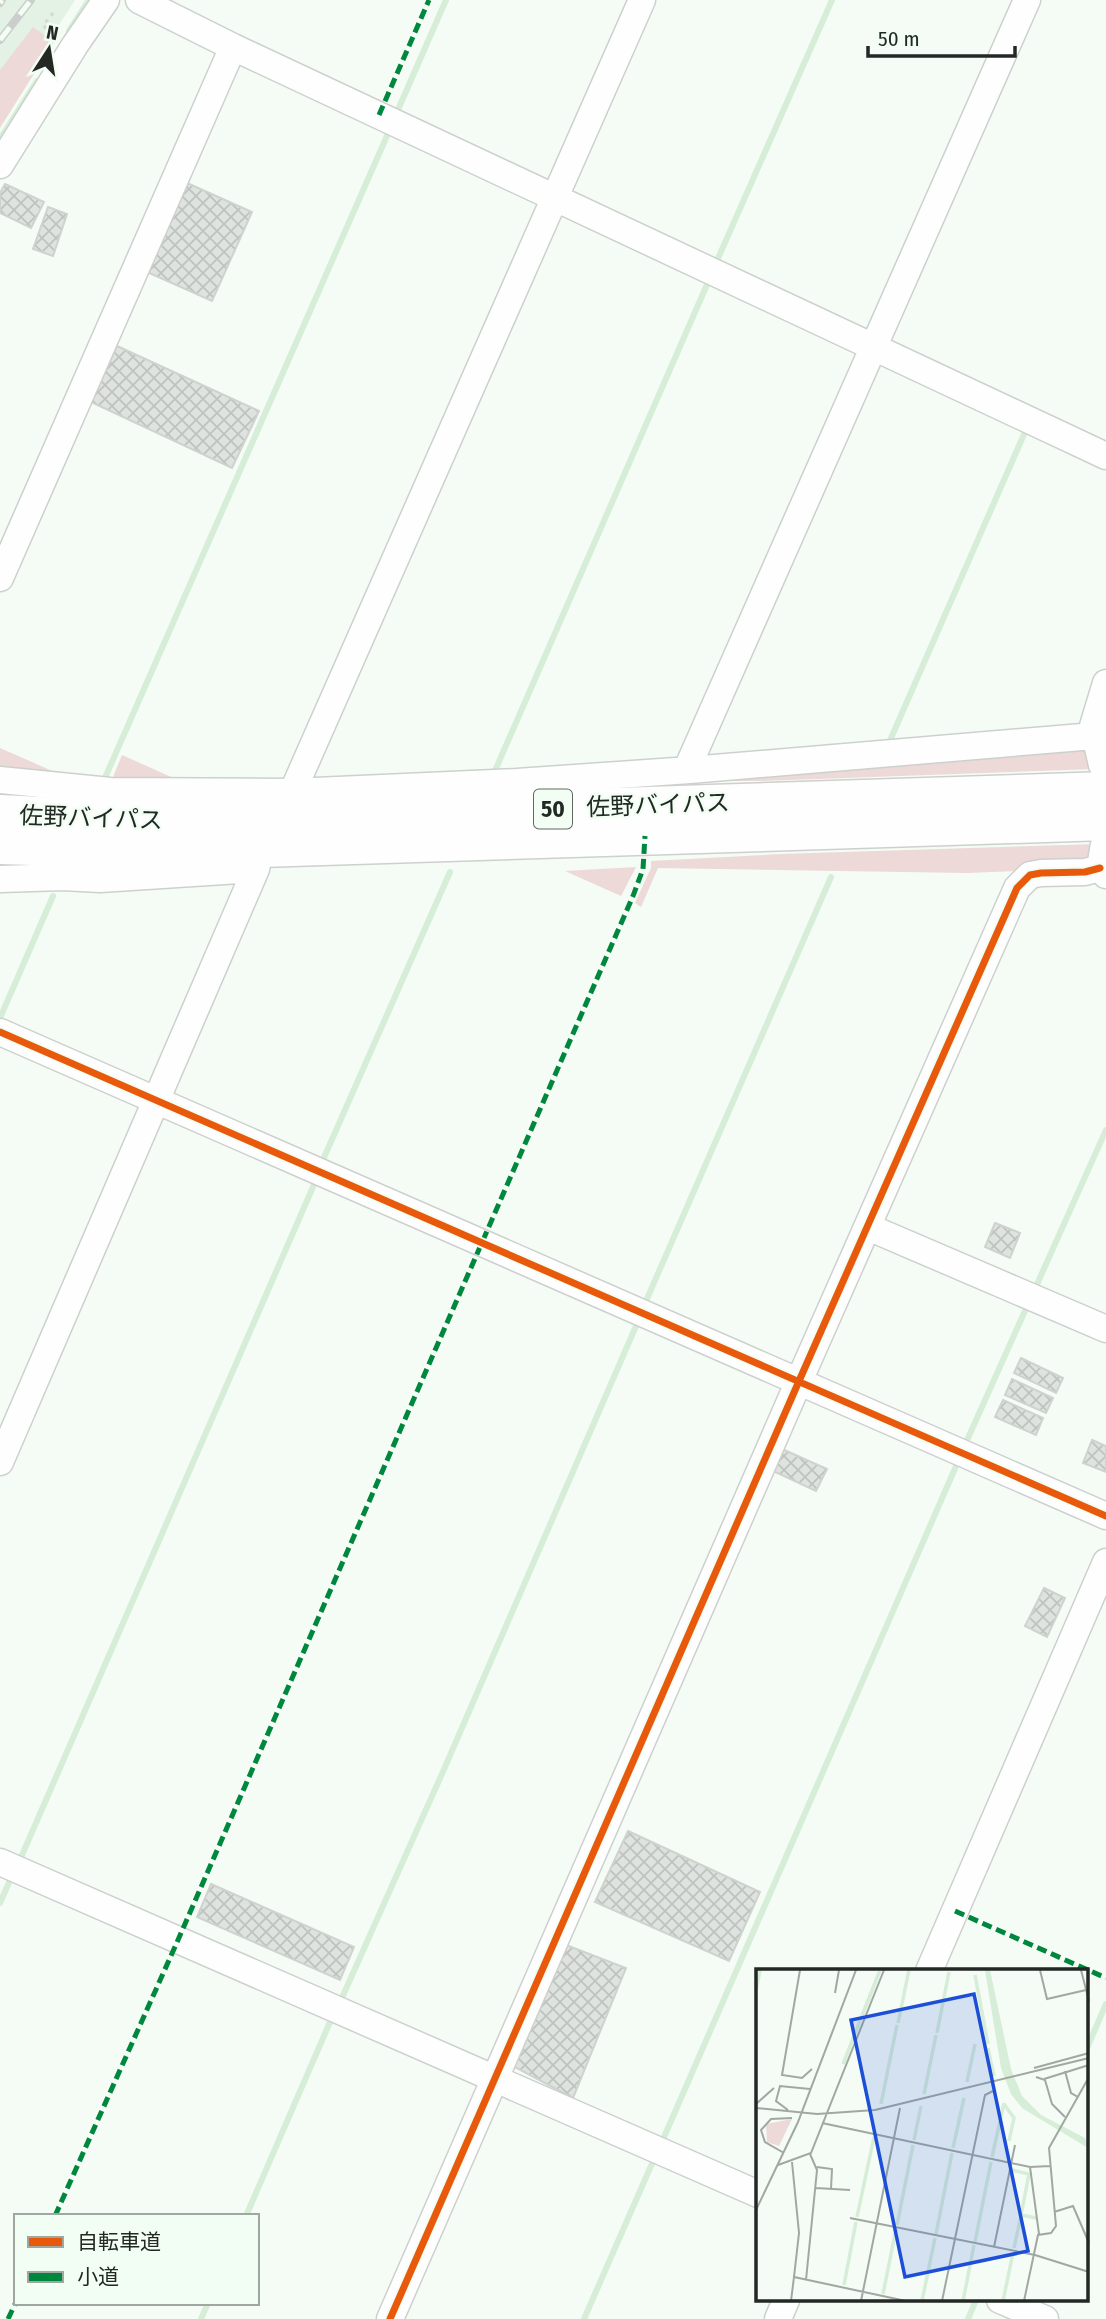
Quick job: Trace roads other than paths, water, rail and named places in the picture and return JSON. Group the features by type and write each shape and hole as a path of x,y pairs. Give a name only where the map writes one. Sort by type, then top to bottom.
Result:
{"highway":[{"name":"佐野バイパス","path":"0,814 161,822 293,806 1104,778"},
{"name":"佐野バイパス","path":"0,845 168,850 258,859 1104,852"}],"street":[{"path":"0,165 106,0"},
{"path":"139,0 233,47 1106,457"},
{"path":"293,806 642,0"},
{"path":"690,770 690,762 1027,0"},
{"path":"0,578 233,47"},
{"path":"1104,778 1093,726 1106,682"},
{"path":"0,780 293,806 517,782 1094,736"},
{"path":"390,2319 1017,888 1030,875 1086,872 1104,852"},
{"path":"0,879 100,879 258,859 157,1101 0,1462"},
{"path":"0,1032 1106,1516"},
{"path":"868,1227 1106,1329"},
{"path":"930,1969 1106,1562"},
{"path":"0,1862 756,2193"},
{"path":"778,2319 785,2302"},
{"path":"1005,2302 1045,2319"}],"waterway":[{"path":"69,31 89,0"},
{"path":"397,112 446,0"},
{"path":"716,263 832,0"},
{"path":"0,139 37,81"},
{"path":"104,780 390,129"},
{"path":"494,773 709,280"},
{"path":"888,745 1025,432"},
{"path":"322,1162 450,872"},
{"path":"646,1301 831,877"},
{"path":"0,1018 53,896"},
{"path":"1034,1291 1106,1130"},
{"path":"19,1862 316,1180"},
{"path":"964,1447 1028,1304"},
{"path":"341,2000 636,1326"},
{"path":"661,2144 960,1457"},
{"path":"0,1903 11,1878"},
{"path":"1088,2046 1106,2004"},
{"path":"247,2214 330,2022"},
{"path":"584,2319 654,2159"},
{"path":"968,2319 975,2302"},
{"path":"201,2319 207,2305"}],"railway":[{"path":"0,40 31,0"}]}
